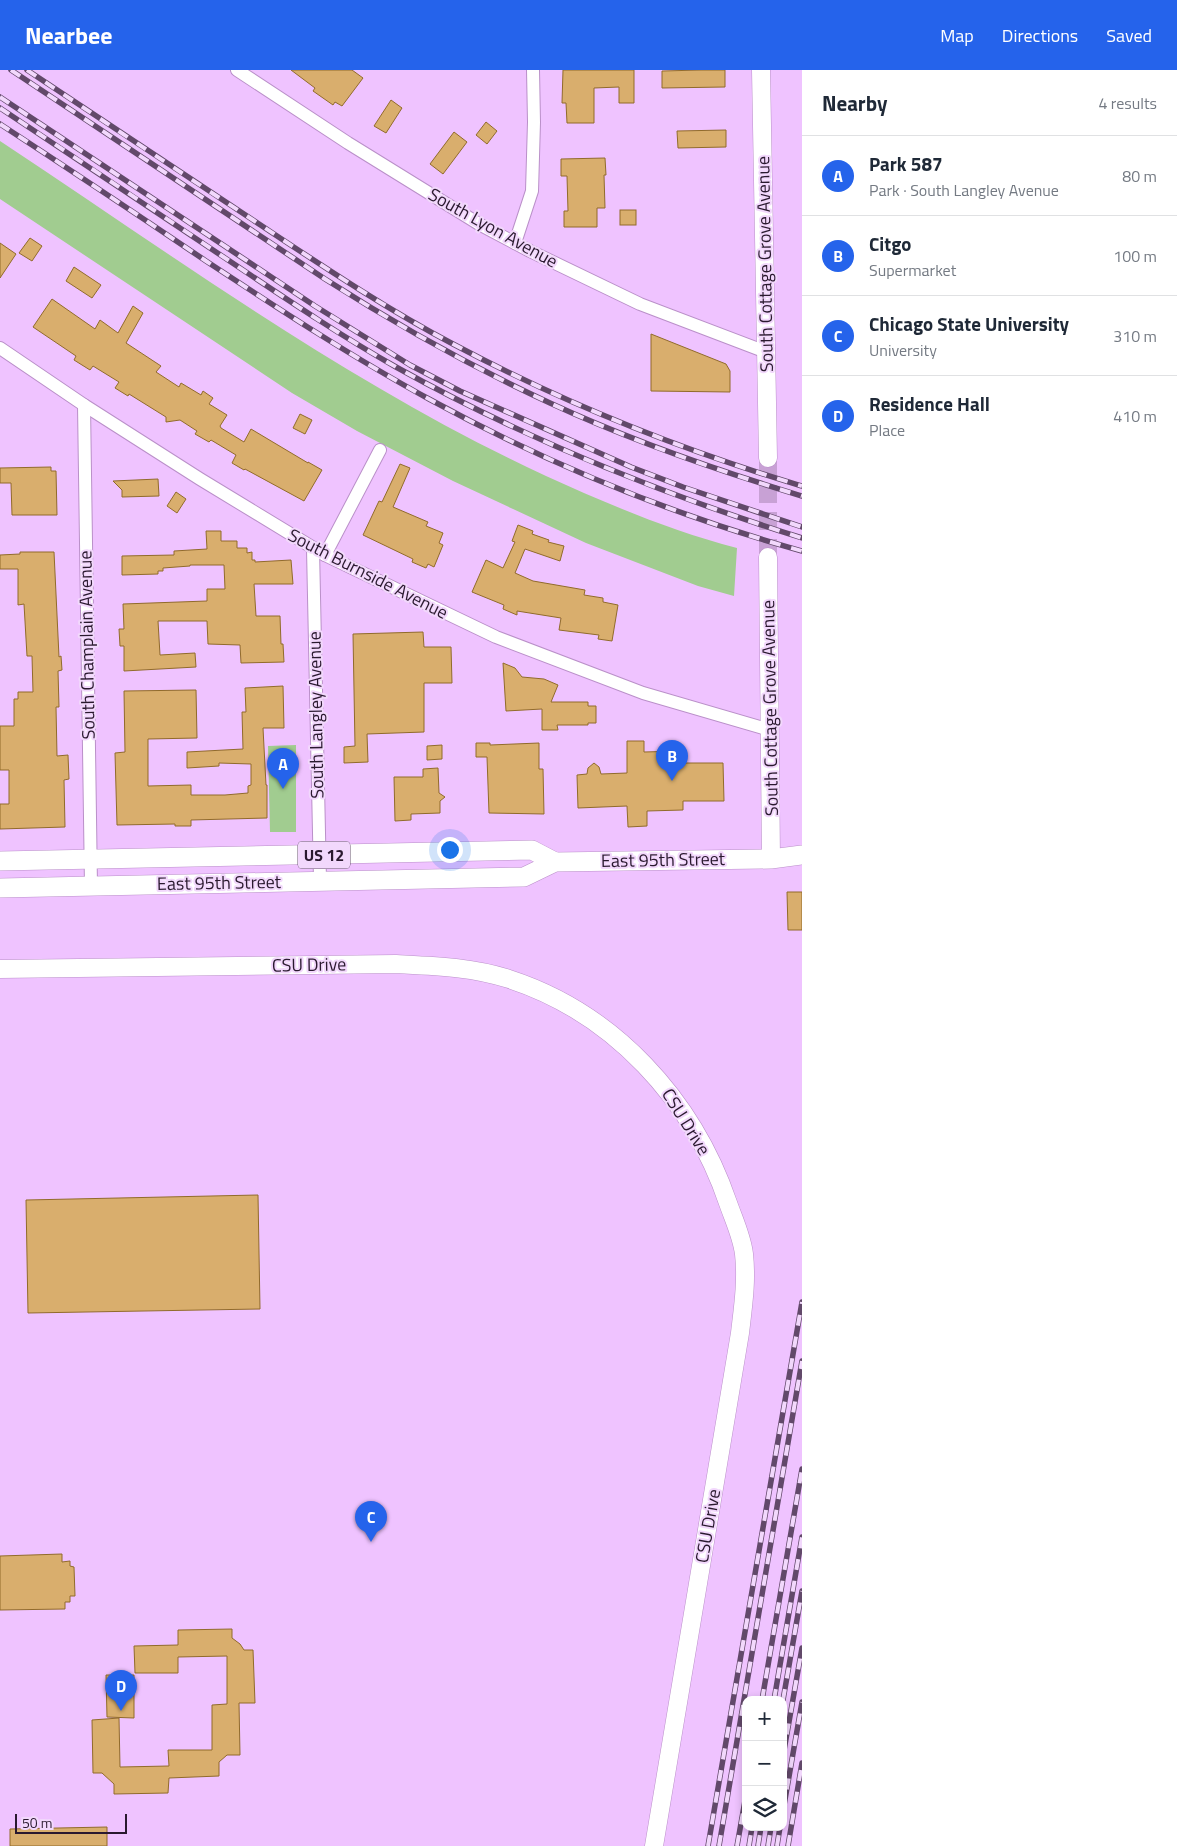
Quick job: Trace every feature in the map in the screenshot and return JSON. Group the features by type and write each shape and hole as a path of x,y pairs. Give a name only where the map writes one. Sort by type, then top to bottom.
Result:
{"main road":[{"name":"East 95th Street","path":"0,861 532,850 555,862"},
{"name":"East 95th Street","path":"0,888 524,877 555,862 772,859 802,855"},
{"name":"East 95th Street","path":"772,859 802,866"}],"street":[{"name":"South Lyon Avenue","path":"237,70 348,143 479,224 640,304 766,352"},
{"path":"515,243 532,191 533,70"},
{"name":"South Cottage Grove Avenue","path":"761,70 768,458"},
{"name":"South Burnside Avenue","path":"0,348 84,405 325,556 496,637 643,693 770,730"},
{"name":"South Champlain Avenue","path":"84,405 91,886"},
{"path":"325,556 380,450"},
{"name":"South Langley Avenue","path":"313,549 320,880"},
{"name":"South Cottage Grove Avenue","path":"768,557 772,859"},
{"name":"CSU Drive","path":"0,969 396,964 443,966 473,970 508,979 538,990 597,1023 648,1067 672,1095 694,1128 724,1189 744,1252 745,1282 740,1333 654,1846"}],"green space":[{"path":"0,141 267,319 335,362 474,441 616,507 688,534 737,548 734,596 698,586 586,543 453,481 357,431 292,393 0,199"},
{"path":"296,745 296,832 270,832 268,746"}],"building":[{"path":"291,70 352,70 363,78 342,106 335,102 333,105 313,91 315,88"},
{"path":"563,70 634,70 634,103 619,103 619,87 594,88 594,123 567,123 566,103 562,103"},
{"path":"725,70 725,87 662,88 662,71"},
{"path":"391,100 402,108 386,133 374,126"},
{"path":"486,122 497,131 487,144 476,135"},
{"path":"726,130 726,147 678,148 677,131"},
{"path":"454,132 467,142 443,174 430,164"},
{"path":"605,158 605,208 597,208 597,227 564,227 564,211 568,211 567,176 561,176 561,159"},
{"path":"620,210 636,210 636,225 620,225"},
{"path":"30,238 42,246 32,261 19,253"},
{"path":"0,243 16,254 0,278"},
{"path":"74,267 101,285 92,298 66,281"},
{"path":"52,299 95,329 100,320 118,333 133,306 143,313 126,343 161,366 156,372 179,387 181,383 201,395 203,391 213,398 209,404 227,415 220,426 221,428 244,442 251,429 322,470 304,501 232,463 236,455 211,440 209,442 195,434 197,431 180,420 166,422 166,417 129,394 128,396 115,388 119,382 93,366 90,370 74,360 76,356 33,327"},
{"path":"651,334 726,364 730,371 730,392 651,391"},
{"path":"300,414 312,420 305,434 293,428"},
{"path":"400,464 410,468 393,507 428,522 426,526 443,533 439,543 443,545 434,567 428,564 426,568 412,562 413,559 363,535 379,501 382,502"},
{"path":"51,467 51,471 56,471 57,515 12,515 11,483 0,483 0,468"},
{"path":"158,479 159,496 122,497 122,490 113,481"},
{"path":"176,492 186,499 177,513 167,506"},
{"path":"518,525 533,531 532,534 549,540 548,542 564,546 560,561 525,549 515,573 533,581 585,590 584,595 603,598 603,602 618,605 612,641 598,639 599,635 559,630 561,618 517,611 517,615 503,609 504,605 472,592 486,560 503,568 515,542 512,541"},
{"path":"206,531 221,531 221,541 237,541 237,548 247,548 247,553 252,552 252,560 255,560 255,562 291,560 293,584 254,584 256,616 280,616 284,662 241,663 240,645 208,644 207,621 158,621 160,655 195,653 196,667 124,671 124,646 120,646 119,629 124,629 123,604 207,601 207,589 225,589 224,565 190,565 163,568 163,571 158,571 158,574 122,575 122,556 174,555 174,551 207,549"},
{"path":"20,552 54,552 59,657 61,656 62,670 58,671 59,707 56,707 57,756 68,755 69,779 64,780 65,827 0,829 0,804 9,804 9,770 0,770 0,726 14,726 14,699 18,699 18,692 33,692 32,656 27,656 24,604 18,605 18,569 0,569 0,555 20,554"},
{"path":"423,632 424,647 451,647 452,683 424,683 424,732 367,734 368,762 344,763 344,747 355,746 353,634"},
{"path":"503,663 515,668 522,677 544,679 558,685 551,702 588,702 588,706 596,706 596,723 588,723 588,725 557,725 558,730 542,730 542,709 506,711"},
{"path":"283,686 284,728 263,728 267,818 191,820 191,826 175,826 175,824 117,825 115,753 125,752 124,691 196,690 197,738 148,739 148,786 191,785 191,795 225,795 248,793 248,786 251,785 251,764 219,763 219,766 187,768 187,752 243,749 242,712 246,712 245,688"},
{"path":"627,741 644,741 644,752 682,751 682,763 723,763 724,801 683,801 683,810 647,811 647,826 628,827 627,806 578,808 577,775 587,774 588,768 594,763 599,767 601,774 627,773"},
{"path":"476,743 490,743 490,745 539,743 539,769 543,769 544,814 489,813 487,757 476,757"},
{"path":"442,745 442,759 427,760 427,746"},
{"path":"438,768 439,793 445,797 440,801 440,813 411,814 411,820 395,821 394,777 423,777 423,769"},
{"path":"787,892 802,892 802,930 788,930"},
{"path":"258,1195 260,1309 28,1313 26,1200"},
{"path":"62,1554 62,1562 70,1561 70,1566 74,1567 75,1596 70,1596 70,1602 65,1602 65,1609 0,1610 0,1556"},
{"path":"232,1629 232,1638 244,1650 253,1650 255,1703 239,1703 240,1755 227,1755 219,1762 219,1776 169,1778 168,1793 114,1794 114,1784 102,1773 93,1773 92,1720 119,1718 120,1767 169,1766 168,1750 212,1750 212,1705 227,1704 227,1656 178,1657 178,1673 135,1673 134,1646 178,1645 178,1630"},
{"path":"106,1675 134,1675 134,1718 107,1717"},
{"path":"107,1827 107,1846 10,1846 10,1829"}],"tunnel":[{"path":"768,458 768,557"}],"railway":[{"path":"11,70 325,279 407,329 464,360 550,403 612,430 706,465 802,496"},
{"path":"27,70 326,268 401,315 453,344 537,386 624,424 712,457 802,486"},
{"path":"0,97 315,306 410,365 460,391 631,467 683,487 802,527"},
{"path":"0,108 265,285 396,367 494,418 595,463 698,503 802,538"},
{"path":"0,124 288,315 429,399 518,445 611,486 706,521 802,551"},
{"path":"708,1846 802,1302"},
{"path":"719,1846 802,1361"},
{"path":"763,1696 802,1469"},
{"path":"775,1696 802,1537"},
{"path":"784,1696 802,1591"},
{"path":"786,1741 802,1648"},
{"path":"787,1788 802,1702"},
{"path":"788,1846 802,1763"},
{"path":"737,1846 742,1818"},
{"path":"749,1846 751,1831"},
{"path":"758,1846 760,1831"},
{"path":"768,1846 770,1831"},
{"path":"777,1846 779,1831"}],"place":[{"name":"Citgo","path":"672,781"},
{"name":"Park 587","path":"283,789"},
{"name":"Chicago State University","path":"371,1542"},
{"name":"Residence Hall","path":"121,1711"}]}
